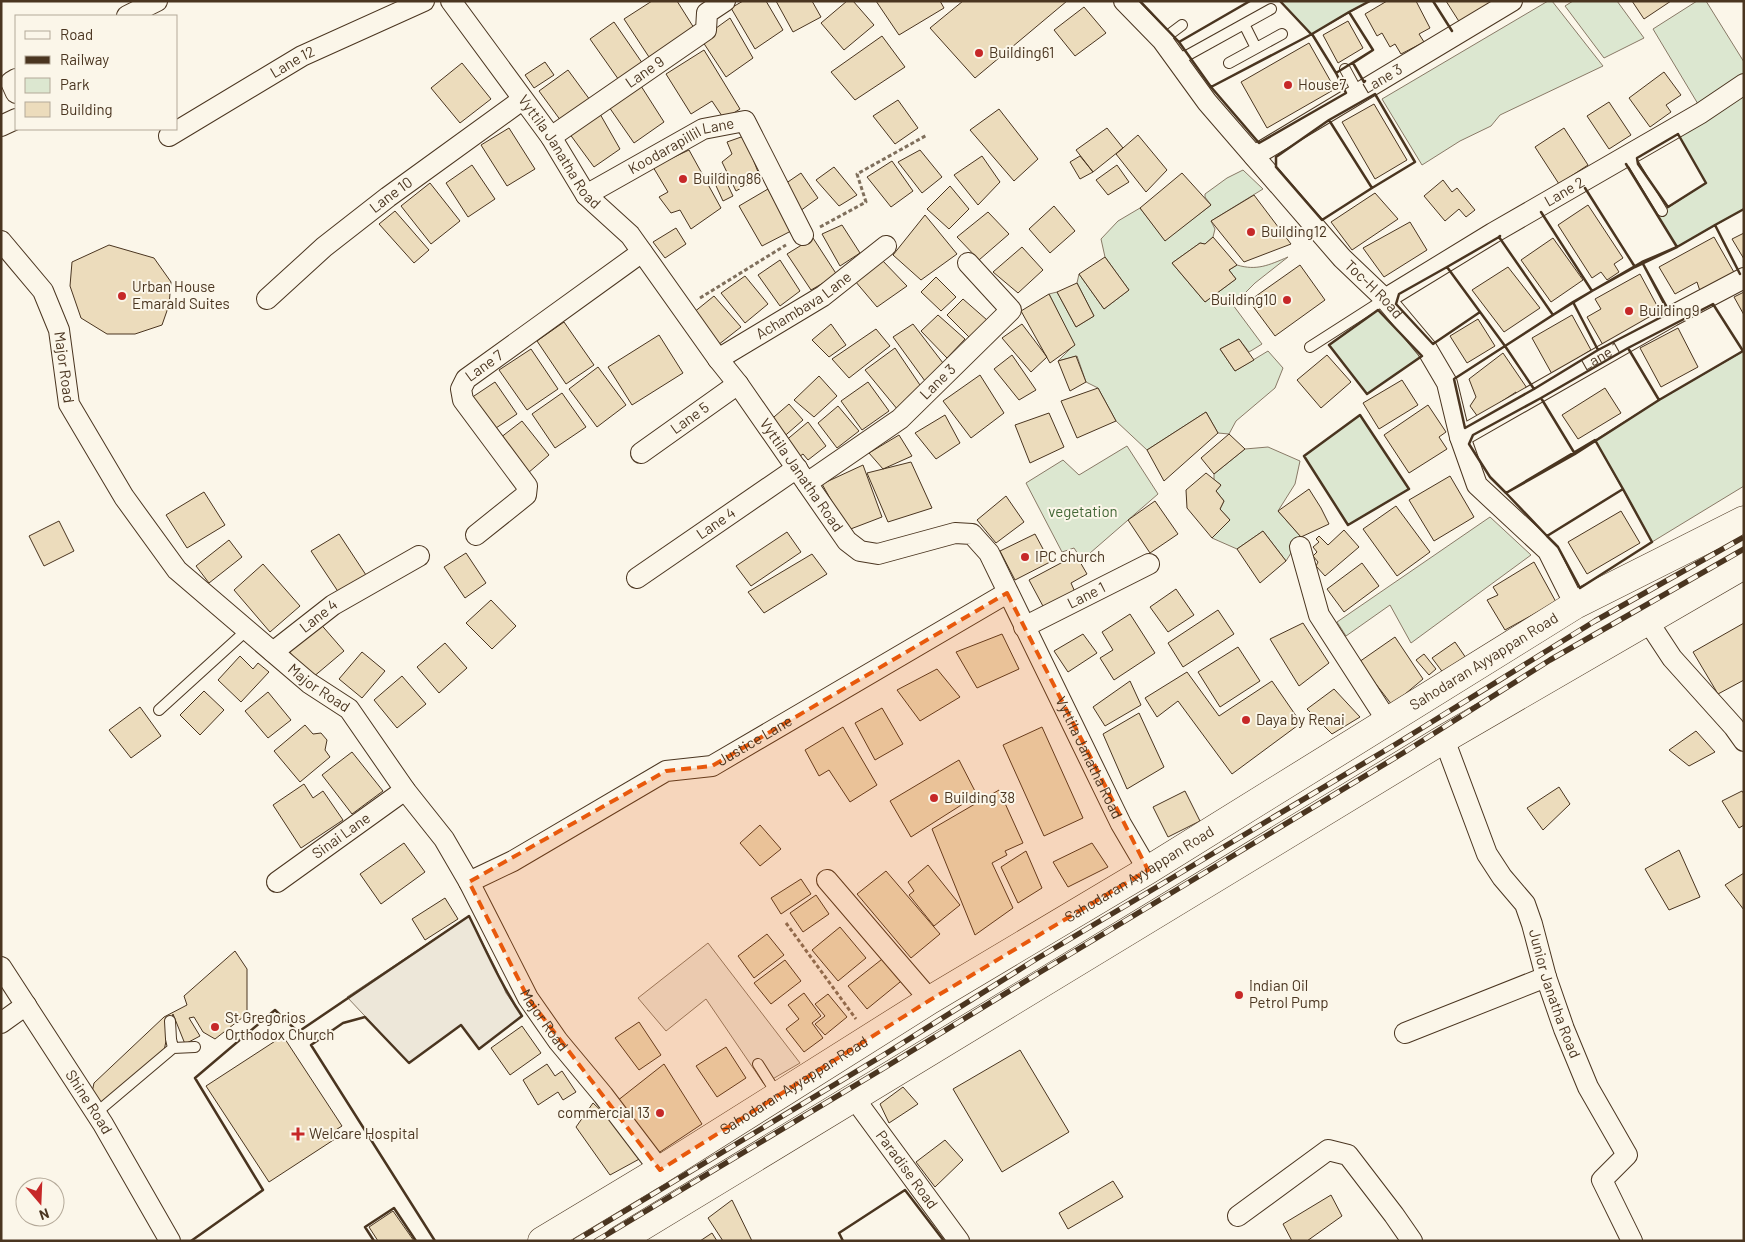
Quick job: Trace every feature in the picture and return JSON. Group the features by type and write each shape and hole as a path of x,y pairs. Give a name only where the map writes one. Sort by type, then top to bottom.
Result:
{"main road":[{"name":"Sahodaran Ayyappan Road","path":"542,1241 660,1170 930,1000 1148,870 1575,605 1744,520"},
{"path":"618,1241 1444,739 1744,565"}],"street":[{"path":"128,15 157,1"},
{"name":"Lane 12","path":"169,136 302,56 424,1"},
{"name":"Vyttila Janatha Road","path":"451,1 551,137 586,195 630,235 718,359 738,384 847,541 860,551 878,554 955,533 972,534 989,553 1121,824 1148,870"},
{"name":"Lane 9","path":"551,137 706,30 707,13 725,1"},
{"name":"Toc-H Road","path":"1124,1 1162,40 1207,102 1342,258 1385,299 1427,348 1447,383 1460,437 1477,485 1548,551 1575,605"},
{"name":"Lane 3","path":"1254,156 1512,1"},
{"path":"15,80 11,82 15,91"},
{"name":"Lane 2","path":"1385,299 1493,232 1701,113 1744,84"},
{"name":"Lane 10","path":"267,299 324,247 388,197 522,100"},
{"path":"1,126 15,119"},
{"name":"Koodarapillil Lane","path":"586,195 703,129 745,121 803,236"},
{"name":"Major Road","path":"1,241 43,291 59,330 69,404 124,497 177,570 309,683 349,709 405,790 444,839 469,882 528,998 558,1041 603,1095 660,1170"},
{"name":"Achambava Lane","path":"718,359 823,296 886,246"},
{"name":"Lane 7","path":"476,535 526,495 527,486 463,400 461,389 466,380 642,252"},
{"name":"Lane 3","path":"802,476 900,419 1011,310 968,264"},
{"name":"Lane 1","path":"1460,437 1672,316 1744,278"},
{"name":"Lane 5","path":"641,453 738,384"},
{"name":"Lane 4","path":"637,578 802,476"},
{"path":"1300,547 1319,615 1388,722"},
{"name":"Lane 4","path":"273,652 333,605 419,556"},
{"name":"Lane 1","path":"1024,627 1149,564"},
{"name":"Justice Lane","path":"469,882 513,861 666,771 712,766 1007,593"},
{"path":"1648,620 1672,658 1734,727 1744,741"},
{"name":"Junior Janatha Road","path":"1444,739 1487,854 1525,904 1546,977 1564,1029 1588,1087 1627,1155 1602,1180 1632,1241"},
{"name":"Sinai Lane","path":"278,882 405,790"},
{"path":"827,880 930,1000"},
{"name":"Shine Road","path":"1,968 96,1113 170,1241"},
{"path":"1405,1033 1546,977"},
{"path":"1,1023 26,1006"},
{"name":"Paradise Road","path":"854,1098 959,1241"},
{"path":"1238,1216 1328,1150 1348,1154 1412,1241"}],"lane":[{"path":"1175,60 1188,55 1271,9"},
{"path":"1244,24 1256,48"},
{"path":"1162,40 1182,25"},
{"path":"1229,63 1282,34"},
{"path":"1345,69 1358,93"},
{"path":"1628,155 1662,211"},
{"path":"1310,347 1385,299"},
{"path":"159,710 247,630"},
{"path":"170,1021 173,1048"},
{"path":"96,1113 173,1048 195,1047"},
{"path":"758,1064 777,1095"}],"path":[{"path":"786,923 870,1038"}],"highlighted area":[{"path":"1007,593 1148,870 930,1000 660,1170 528,998 469,882 666,771 712,766"}],"green space":[{"path":"1280,1 1370,1 1312,34"},
{"path":"1548,1 1552,1 1603,66 1500,115 1491,126 1460,141 1422,165 1382,99"},
{"path":"1573,1 1617,1 1644,38 1604,58 1565,6"},
{"path":"1697,1 1706,1 1744,62 1744,74 1698,104 1653,29"},
{"path":"1744,91 1744,209 1677,247 1657,215 1706,183 1678,134"},
{"path":"1243,170 1263,189 1211,221 1215,229 1213,237 1205,244 1200,243 1172,263 1205,302 1236,279 1229,270 1237,265 1257,267 1269,265 1288,257 1255,283 1233,305 1262,344 1249,352 1239,339 1220,349 1235,371 1268,351 1283,368 1275,388 1236,421 1229,434 1218,433 1206,412 1147,450 1116,421 1098,388 1086,382 1077,356 1058,361 1074,345 1049,294 1057,292 1076,327 1094,316 1077,283 1079,274 1104,309 1129,290 1105,257 1101,239 1118,221 1140,208 1165,240 1211,205 1205,194 1227,178"},
{"path":"1378,310 1422,356 1367,394 1329,345"},
{"path":"1744,351 1744,486 1652,542 1595,440 1659,400"},
{"path":"1360,415 1409,489 1348,525 1304,456"},
{"name":"vegetation","path":"1127,446 1158,494 1082,560 1074,548 1062,552 1026,483 1063,460 1079,475"},
{"path":"1268,447 1300,461 1295,484 1278,511 1301,537 1286,561 1263,531 1237,549 1212,538 1230,520 1220,509 1224,501 1216,491 1221,485 1214,480 1214,474 1245,449"},
{"path":"1490,517 1531,555 1411,643 1390,605 1346,636 1337,622"}],"shaded area":[{"path":"469,916 506,993 522,1016 479,1049 461,1025 409,1063 347,997"},
{"path":"708,943 800,1063 764,1084 706,999 666,1031 638,998"}],"building":[{"path":"652,1 677,1 694,28 649,57 624,19"},
{"path":"743,1 766,1 783,30 755,49 731,8"},
{"path":"776,1 812,1 821,17 793,32"},
{"path":"847,1 853,1 874,25 844,50 821,23"},
{"path":"876,1 940,1 944,8 899,35"},
{"name":"Building61","path":"963,1 1067,1 975,78 930,28"},
{"path":"1387,1 1416,1 1430,28 1419,34 1424,42 1401,54 1395,44 1390,47 1382,33 1377,36 1365,14"},
{"path":"1446,1 1494,1 1460,23"},
{"path":"1632,1 1671,1 1644,19"},
{"path":"1084,7 1106,33 1075,56 1054,30"},
{"path":"730,18 753,58 726,77 701,39"},
{"path":"1348,21 1363,48 1338,63 1323,35"},
{"path":"614,22 645,67 621,83 590,39"},
{"path":"882,36 905,67 855,100 831,72"},
{"name":"House7","path":"1309,43 1335,89 1267,128 1241,82"},
{"path":"704,50 740,109 724,119 712,101 691,114 666,74"},
{"path":"545,62 554,75 534,88 525,75"},
{"path":"462,63 491,99 460,123 431,88"},
{"path":"568,70 590,100 561,121 539,91"},
{"path":"1664,72 1681,95 1666,105 1671,112 1650,127 1629,98"},
{"path":"641,86 664,122 634,143 609,107"},
{"path":"898,100 918,128 895,144 873,116"},
{"path":"1609,102 1631,135 1609,149 1587,116"},
{"path":"1374,104 1407,160 1375,179 1342,122"},
{"path":"999,109 1038,159 1014,181 970,130"},
{"path":"600,114 620,149 594,167 569,133"},
{"path":"509,128 535,169 507,186 481,145"},
{"path":"1107,128 1123,148 1093,172 1076,150"},
{"path":"1564,128 1588,165 1559,184 1535,147"},
{"path":"1138,135 1167,170 1146,192 1116,154"},
{"path":"744,136 760,177 736,191 722,162 732,154 727,142"},
{"name":"Building86","path":"689,150 721,208 691,229 680,210 671,213 659,197 668,192 653,167"},
{"path":"920,150 942,177 922,193 898,162"},
{"path":"982,156 1000,182 978,205 954,175"},
{"path":"1080,156 1093,172 1080,179 1070,162"},
{"path":"892,161 913,191 891,207 867,177"},
{"path":"472,165 495,199 468,217 446,183"},
{"path":"1117,165 1129,182 1108,195 1096,180"},
{"path":"834,167 857,195 839,206 816,180"},
{"path":"722,173 733,196 723,201 712,177"},
{"path":"801,173 818,198 800,211 782,186"},
{"path":"1182,173 1211,205 1165,241 1140,208"},
{"path":"1443,180 1452,192 1457,188 1475,210 1466,217 1459,209 1445,221 1424,196"},
{"path":"430,183 460,221 431,244 401,206"},
{"path":"950,186 969,209 949,229 927,209"},
{"path":"768,189 791,231 762,246 739,206"},
{"path":"1375,193 1398,219 1352,250 1331,222"},
{"name":"Building12","path":"1254,195 1291,244 1244,262 1211,221"},
{"path":"1588,205 1623,258 1614,264 1619,272 1607,280 1601,272 1592,278 1558,225"},
{"path":"1054,206 1075,231 1050,253 1029,229"},
{"path":"395,211 429,250 414,263 379,224"},
{"path":"988,212 1009,234 979,260 957,237"},
{"path":"925,215 957,254 921,280 893,255"},
{"path":"1410,222 1427,250 1384,277 1363,248"},
{"path":"842,225 860,253 840,266 822,234"},
{"path":"676,228 686,244 665,258 653,242"},
{"path":"1744,233 1744,259 1732,239"},
{"path":"1213,237 1237,265 1229,270 1236,279 1205,302 1172,263 1200,243 1205,244"},
{"path":"1714,237 1735,274 1701,294 1697,282 1675,294 1659,267"},
{"path":"813,238 837,275 811,290 787,254"},
{"path":"1553,238 1583,280 1551,302 1521,260"},
{"name":"Urban House Emarald Suites","path":"109,245 154,258 171,282 169,305 162,325 135,334 107,334 81,318 70,286 72,262"},
{"path":"1022,247 1043,270 1018,293 993,272"},
{"path":"1105,257 1129,290 1104,309 1079,274"},
{"path":"881,259 907,286 877,307 855,281"},
{"path":"780,260 800,291 780,306 758,275"},
{"name":"Building10","path":"1300,265 1325,300 1275,336 1249,301"},
{"path":"1508,267 1540,308 1504,332 1472,290"},
{"name":"Building9","path":"1640,274 1661,313 1603,345 1587,317 1601,309 1595,299"},
{"path":"745,276 768,304 745,323 721,293"},
{"path":"936,277 956,297 941,311 921,292"},
{"path":"1077,283 1094,316 1076,327 1057,292"},
{"path":"1744,292 1744,315 1734,297"},
{"path":"1049,294 1075,345 1050,363 1021,311"},
{"path":"714,296 741,327 718,345 693,313"},
{"path":"963,299 987,320 970,338 947,315"},
{"path":"938,315 965,339 947,358 921,331"},
{"path":"1572,315 1591,350 1552,374 1532,338"},
{"path":"1478,319 1495,346 1467,363 1450,336"},
{"path":"564,322 594,365 566,384 537,341"},
{"path":"831,324 846,345 829,357 812,340"},
{"path":"913,324 943,363 925,381 893,337"},
{"path":"1022,324 1047,357 1031,372 1002,338"},
{"path":"1678,328 1698,367 1661,387 1640,348"},
{"path":"876,329 890,346 849,378 832,359"},
{"path":"659,335 683,373 632,405 608,367"},
{"path":"1239,339 1254,360 1235,371 1220,349"},
{"path":"895,348 922,388 898,410 865,370"},
{"path":"531,349 558,389 527,410 499,370"},
{"path":"1503,353 1529,391 1518,398 1516,392 1478,417 1470,406 1476,397 1469,379"},
{"path":"1012,355 1036,390 1019,400 994,369"},
{"path":"1327,355 1351,382 1321,408 1297,380"},
{"path":"1076,356 1086,382 1070,391 1058,361"},
{"path":"598,367 626,405 597,427 569,389"},
{"path":"980,375 1004,413 971,438 943,401"},
{"path":"819,376 837,396 814,417 794,400"},
{"path":"1402,380 1418,405 1379,429 1363,403"},
{"path":"495,382 517,414 493,430 471,398"},
{"path":"868,382 889,411 862,430 841,401"},
{"path":"1098,388 1116,421 1077,438 1061,401"},
{"path":"1605,388 1621,413 1578,439 1562,415"},
{"path":"562,393 586,427 555,448 532,414"},
{"path":"789,404 803,420 780,440 767,423"},
{"path":"1428,405 1446,432 1439,437 1447,449 1409,473 1384,435"},
{"path":"838,406 859,431 837,448 818,423"},
{"path":"1206,412 1218,433 1164,481 1147,450"},
{"path":"1049,413 1064,447 1030,463 1015,425"},
{"path":"945,415 960,443 936,459 915,433"},
{"path":"522,421 549,455 528,473 500,438"},
{"path":"808,422 826,446 808,460 803,454 796,459 784,442"},
{"path":"1229,434 1245,449 1214,474 1201,458"},
{"path":"899,435 912,456 883,469 869,453"},
{"path":"911,462 932,508 888,522 867,473"},
{"path":"863,465 882,517 848,530 822,484"},
{"path":"1206,473 1221,485 1216,491 1224,501 1220,509 1230,520 1212,538 1187,508 1186,490"},
{"path":"1450,476 1474,517 1434,541 1409,500"},
{"path":"1309,489 1329,524 1301,537 1278,511"},
{"path":"204,492 225,525 187,548 166,515"},
{"path":"1006,496 1024,522 996,543 977,520"},
{"path":"1155,501 1178,534 1150,553 1128,520"},
{"path":"1396,506 1430,552 1397,576 1363,529"},
{"path":"1621,511 1640,543 1587,574 1568,542"},
{"path":"59,521 74,551 44,566 29,536"},
{"path":"1344,530 1359,547 1325,576 1316,566 1318,562 1313,556 1317,552 1313,547 1319,542 1316,539 1319,536 1328,545"},
{"path":"1263,531 1286,561 1260,583 1237,549"},
{"path":"787,532 801,552 751,586 736,566"},
{"path":"339,534 366,575 339,593 311,551"},
{"name":"IPC church","path":"1035,534 1050,562 1015,580 1000,551"},
{"path":"229,540 242,557 209,583 196,566"},
{"path":"466,553 486,583 465,598 444,567"},
{"path":"812,554 827,574 764,613 748,592"},
{"path":"1076,555 1087,574 1071,583 1075,592 1044,608 1029,580"},
{"path":"1534,562 1556,602 1505,630 1487,600 1498,595 1493,587"},
{"path":"1362,563 1379,586 1344,612 1327,589"},
{"path":"263,564 300,606 270,632 234,590"},
{"path":"1176,589 1194,615 1168,632 1150,607"},
{"path":"491,600 516,626 492,649 466,623"},
{"path":"1218,610 1234,634 1183,667 1168,643"},
{"path":"1130,614 1155,653 1114,680 1100,658 1113,650 1102,632"},
{"path":"318,621 344,651 312,678 287,649"},
{"path":"1303,623 1329,663 1299,686 1270,639"},
{"path":"1744,623 1744,680 1718,694 1693,652"},
{"path":"1002,634 1019,669 977,688 956,652"},
{"path":"1083,634 1097,653 1068,672 1054,651"},
{"path":"1395,637 1423,679 1392,705 1359,662"},
{"path":"1455,642 1466,658 1444,674 1432,658"},
{"path":"445,643 467,668 439,693 417,667"},
{"path":"1238,647 1260,681 1220,707 1198,672"},
{"path":"362,652 385,671 362,698 339,679"},
{"path":"1424,654 1436,669 1429,675 1416,660"},
{"path":"240,656 253,669 258,663 269,672 241,702 218,680"},
{"path":"937,669 960,697 920,721 897,690"},
{"name":"Daya by Renai","path":"1187,672 1219,716 1272,681 1301,723 1232,774 1178,701 1157,717 1145,698"},
{"path":"402,676 426,704 397,728 374,700"},
{"path":"1130,681 1141,705 1105,726 1093,707"},
{"path":"1334,689 1360,717 1332,734 1307,709"},
{"path":"204,691 224,710 200,735 180,715"},
{"path":"268,692 291,720 268,738 245,711"},
{"path":"140,707 161,736 131,758 109,730"},
{"path":"882,708 903,744 875,760 855,723"},
{"path":"1139,713 1164,767 1127,789 1103,734"},
{"path":"305,725 313,734 321,733 327,740 325,750 330,757 300,782 274,751"},
{"path":"843,727 877,785 850,802 829,770 819,776 805,750"},
{"path":"1042,727 1083,818 1044,836 1003,745"},
{"path":"1696,731 1715,752 1689,766 1669,750"},
{"path":"352,752 383,791 352,814 322,775"},
{"name":"Building 38","path":"959,760 977,795 911,837 890,801"},
{"path":"304,784 313,798 323,791 343,820 301,848 273,805"},
{"path":"1559,787 1570,804 1543,830 1527,808"},
{"path":"999,790 1023,843 1005,851 1007,855 992,863 1013,908 975,935 932,829"},
{"path":"1185,791 1200,821 1168,837 1153,807"},
{"path":"1742,791 1744,794 1744,825 1739,828 1722,801"},
{"path":"760,825 781,849 760,866 740,843"},
{"path":"404,843 425,872 381,904 360,874"},
{"path":"1092,843 1108,867 1068,887 1053,862"},
{"path":"1679,850 1700,897 1669,910 1645,869"},
{"path":"1026,851 1042,888 1018,903 1001,867"},
{"path":"928,865 960,905 934,926 909,895 914,891 908,882"},
{"path":"886,871 940,934 911,958 857,894"},
{"path":"1744,873 1744,910 1725,885"},
{"path":"801,879 811,894 781,914 771,898"},
{"path":"816,895 829,914 803,932 790,913"},
{"path":"445,898 458,919 425,940 412,919"},
{"path":"840,927 866,958 838,981 812,950"},
{"path":"767,934 784,955 754,978 738,956"},
{"name":"St Gregorios Orthodox Church","path":"235,951 247,969 247,1014 215,1039 203,1032 194,1017 189,1018 200,1036 185,1044 173,1014 164,1051 100,1103 91,1097 94,1083 164,1017 187,1005 184,996"},
{"path":"886,956 905,978 867,1009 848,986"},
{"path":"785,960 801,981 771,1004 754,983"},
{"path":"804,993 821,1016 812,1023 823,1038 804,1052 786,1029 799,1019 788,1005"},
{"path":"828,994 847,1017 825,1035 815,1024 825,1016 815,1004"},
{"path":"639,1022 661,1055 639,1070 615,1038"},
{"path":"522,1026 541,1053 510,1075 491,1048"},
{"path":"283,1036 342,1126 334,1131 338,1137 269,1182 206,1086"},
{"path":"726,1047 746,1078 717,1097 696,1066"},
{"path":"1020,1050 1069,1132 1002,1172 953,1089"},
{"path":"547,1064 555,1076 562,1071 576,1092 563,1100 558,1092 538,1105 523,1080"},
{"name":"commercial 13","path":"664,1064 702,1124 657,1154 617,1101"},
{"path":"903,1087 918,1104 889,1123 880,1104"},
{"path":"593,1103 624,1132 643,1157 610,1175 576,1127"},
{"path":"945,1140 963,1160 935,1187 916,1162"},
{"path":"1113,1181 1123,1197 1068,1229 1059,1213"},
{"path":"1331,1195 1342,1216 1307,1241 1292,1241 1283,1224"},
{"path":"732,1200 752,1241 723,1241 708,1218"},
{"path":"393,1211 414,1241 378,1241 369,1227"},
{"path":"712,1233 717,1241 700,1241"}],"railway":[{"path":"575,1241 882,1056 1033,961 1396,744 1595,621 1744,537"},
{"path":"596,1241 1403,753 1550,660 1744,549"}],"wall":[{"path":"1140,1 1179,42 1181,41"},
{"path":"1211,87 1179,42 1250,1"},
{"path":"1280,1 1311,34"},
{"path":"1365,81 1353,63 1373,50 1349,12 1370,1"},
{"path":"1433,1 1452,31"},
{"path":"1349,12 1373,50 1336,73 1312,34 1349,12"},
{"path":"1312,34 1346,93 1259,143 1211,87 1312,34"},
{"path":"1375,94 1415,162 1372,188 1329,120 1375,94"},
{"path":"1329,120 1372,188 1322,220 1276,167 1276,157 1329,120"},
{"path":"1678,134 1706,183 1668,207 1638,164 1637,158 1678,134"},
{"path":"1626,164 1677,247"},
{"path":"1541,212 1592,291 1635,267 1585,188"},
{"path":"1715,225 1744,209"},
{"path":"1500,236 1553,315 1592,291 1541,212"},
{"path":"1634,265 1635,267 1677,247 1715,225 1740,274"},
{"path":"1499,237 1553,315 1505,346 1447,267 1499,237"},
{"path":"1669,311 1642,262 1677,247"},
{"path":"1642,262 1669,313 1598,350 1573,302 1642,262"},
{"path":"1447,267 1480,312 1433,344 1396,304 1399,294 1447,267"},
{"path":"1573,302 1598,350 1534,389 1505,346 1573,302"},
{"path":"1713,304 1743,351 1659,400 1628,348 1713,304"},
{"path":"1378,310 1422,356 1367,394 1329,345 1378,310"},
{"path":"1505,346 1534,389 1465,428 1454,379 1505,346"},
{"path":"1628,348 1659,400 1575,454 1541,398 1628,348"},
{"path":"1541,398 1575,454 1506,493 1490,477 1469,444 1473,435 1541,398"},
{"path":"1360,415 1409,489 1348,525 1304,456 1360,415"},
{"path":"1595,440 1623,489 1547,536 1506,493 1595,440"},
{"path":"1623,489 1652,542 1580,588 1558,547 1547,536 1623,489"},
{"path":"191,1241 263,1190 195,1078 275,1010 298,1032 469,916 500,980 522,1016 479,1049 461,1025 409,1063 365,1017 343,1023 311,1045 435,1241"},
{"path":"843,1241 839,1233 905,1190 944,1241"},
{"path":"374,1241 365,1227 394,1208 416,1241"}],"place":[{"name":"Building61","path":"979,53"},
{"name":"House7","path":"1288,85"},
{"name":"Building86","path":"683,179"},
{"name":"Building12","path":"1251,232"},
{"name":"Urban House Emarald Suites","path":"122,296"},
{"name":"Building10","path":"1287,300"},
{"name":"Building9","path":"1629,311"},
{"name":"IPC church","path":"1025,557"},
{"name":"Daya by Renai","path":"1246,720"},
{"name":"Building 38","path":"934,798"},
{"name":"Indian Oil Petrol Pump","path":"1239,995"},
{"name":"St Gregorios Orthodox Church","path":"215,1027"},
{"name":"commercial 13","path":"660,1113"},
{"name":"Welcare Hospital","path":"298,1134"}]}
